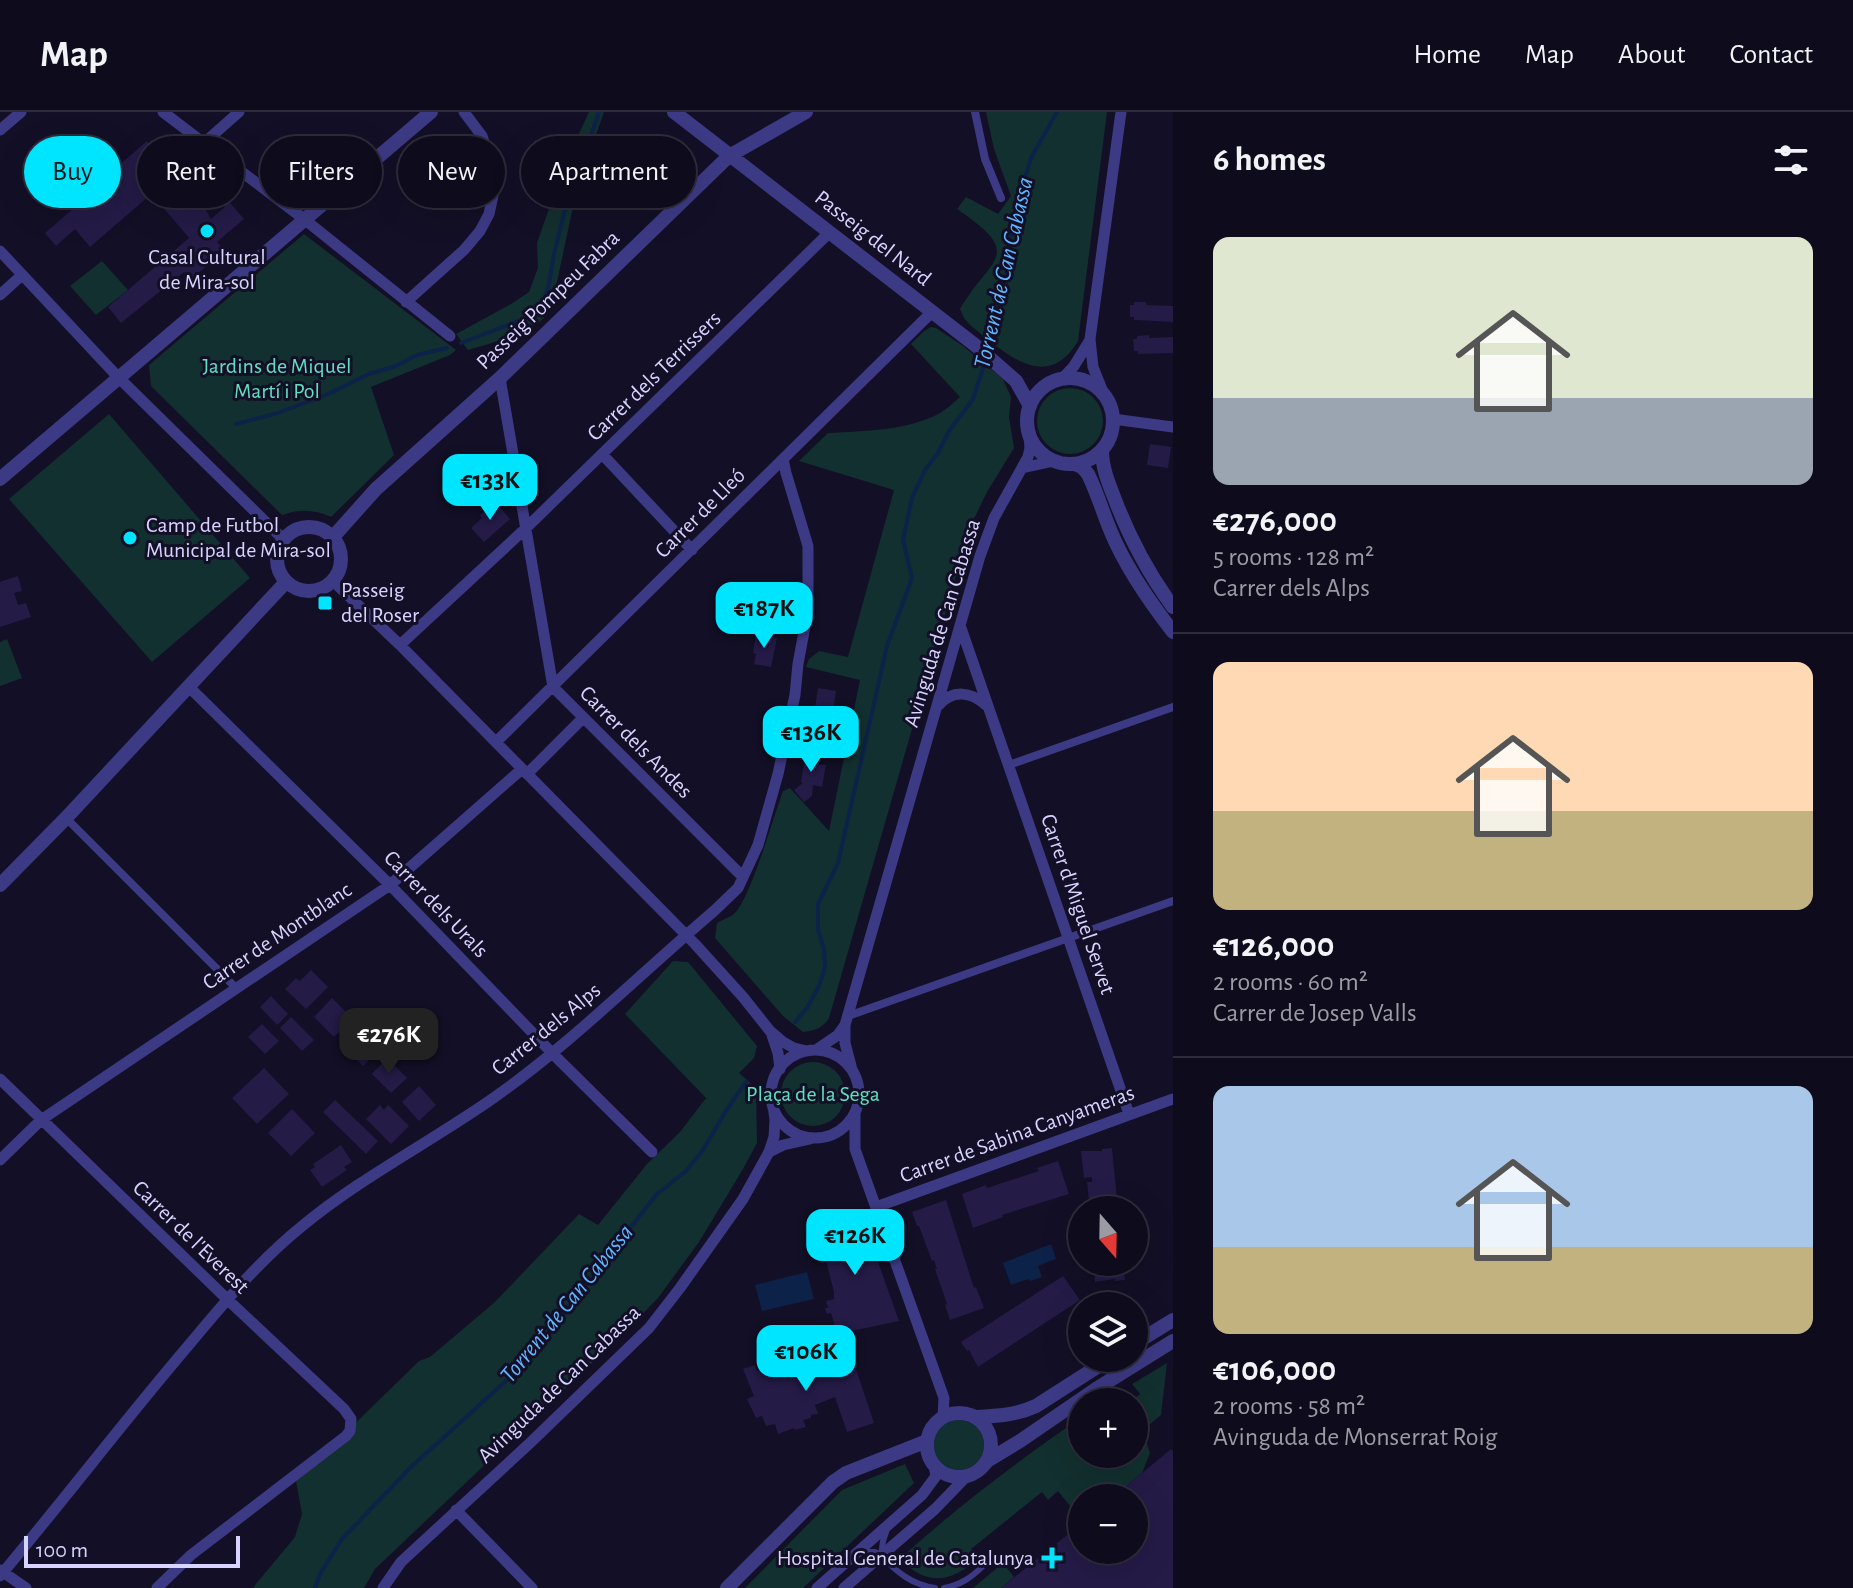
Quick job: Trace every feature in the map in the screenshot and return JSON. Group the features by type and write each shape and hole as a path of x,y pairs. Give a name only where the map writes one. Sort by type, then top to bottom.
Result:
{"street":[{"path":"0,130 21,112"},
{"path":"163,112 195,136"},
{"path":"212,136 239,112"},
{"path":"0,479 431,112"},
{"path":"406,302 464,250 489,214 494,191 492,166 482,136 464,112"},
{"name":"Passeig del Nard","path":"674,112 1006,370 1030,406"},
{"name":"Passeig Pompeu Fabra","path":"333,537 376,489 500,378 729,156 806,112"},
{"path":"975,112 985,159 1001,198"},
{"path":"1075,464 1102,450 1110,437 1113,419 1093,367 1090,339 1121,112"},
{"path":"244,173 450,336"},
{"name":"Carrer dels Terrissers","path":"400,645 525,529 830,232"},
{"path":"0,251 118,377 283,539"},
{"path":"0,295 22,275"},
{"name":"Carrer de Lleó","path":"496,742 932,312"},
{"path":"1054,461 1037,449 1029,436 1026,423 1030,406 1037,393 1074,366 1090,339"},
{"name":"Passeig del Nard","path":"1006,370 1036,384 1055,382"},
{"name":"Carrer dels Andes","path":"500,378 553,687 743,877"},
{"path":"1055,382 1072,378 1086,381 1103,392"},
{"path":"1113,419 1173,427"},
{"name":"Avinguda de Can Cabassa","path":"852,1070 845,1043 846,1021 980,556 994,518 1028,457 1029,436"},
{"path":"1102,450 1107,477 1126,527 1141,558 1173,607"},
{"path":"602,454 692,550"},
{"name":"Carrer dels Alps","path":"1,1573 245,1278 301,1226 380,1170 490,1100 553,1054 738,888 758,845 778,774 795,695 808,610 808,546 783,459"},
{"path":"1022,468 1054,461 1082,467 1088,474 1127,565 1173,632"},
{"path":"308,526 317,527 333,537 342,555 342,564 333,581 310,592 286,582 277,566 283,539 308,526"},
{"path":"333,581 686,935 770,1031 794,1048 838,1056 852,1070 858,1082 859,1097 855,1112 841,1130 783,1145 769,1152"},
{"path":"0,885 286,582"},
{"name":"Carrer d'Miguel Servet","path":"960,625 1129,1114"},
{"name":"Carrer dels Urals","path":"188,686 390,885 652,1152"},
{"path":"936,709 945,698 966,693 978,697 988,707"},
{"path":"1009,765 1173,707"},
{"name":"Carrer de Montblanc","path":"0,1160 41,1120 390,885 525,772 583,718"},
{"path":"66,818 236,988"},
{"path":"814,1138 795,1133 784,1125 775,1113 771,1089 775,1076 790,1058 812,1051 838,1035 846,1021 1173,901"},
{"path":"770,1031 780,1069"},
{"name":"Carrer de l'Everest","path":"0,1079 344,1409 352,1424 346,1436 191,1555 157,1588"},
{"name":"Carrer de Sabina Canyameras","path":"876,1207 1173,1099"},
{"name":"Avinguda de Can Cabassa","path":"383,1588 401,1562 649,1328 735,1210 769,1152 774,1137 773,1105"},
{"path":"855,1112 855,1149 944,1398 943,1417"},
{"path":"830,1135 855,1149"},
{"path":"1148,1335 1173,1320"},
{"path":"934,1466 946,1474 960,1477 975,1473 987,1461 1173,1341"},
{"path":"817,1588 931,1485 936,1476 927,1441 931,1430 943,1417 960,1413 976,1417 1024,1412 1089,1372"},
{"path":"976,1417 989,1432 991,1452 987,1461"},
{"path":"727,1588 833,1482 846,1473 927,1441"},
{"path":"844,1588 935,1509 967,1476"},
{"path":"456,1510 532,1588"},
{"path":"1,1573 26,1588"}],"lane":[{"path":"881,1556 885,1533 891,1522"},
{"path":"853,1555 869,1552 881,1556 911,1582 935,1588"},
{"path":"944,1588 972,1577 984,1565"}],"green space":[{"path":"589,112 604,112 595,136 578,136"},
{"path":"986,112 1107,112 1078,341 1066,357 1052,365 1038,367 1010,356 970,325 960,309 991,266 996,257 996,247 991,237 957,209 966,197 998,214 1011,196 994,149"},
{"path":"549,208 573,208 554,296 546,315 522,332 468,350 456,334 529,292 538,268 537,243"},
{"name":"Jardins de Miquel Martí i Pol","path":"304,234 456,350 371,387 394,455 331,517 306,511 282,515 151,386 149,365"},
{"path":"102,261 128,290 96,315 70,286"},
{"path":"931,327 963,346 1003,379 1011,397 1009,417 1014,448 970,527 829,1018 818,1028 803,1032 783,1016 715,938 717,923 734,914 747,892 783,791 790,788 829,831 860,680 806,667 809,659 819,651 848,657 894,490 799,461 828,433 885,429 914,423 940,413 960,397 911,344"},
{"path":"1070,388 1093,398 1103,421 1093,444 1070,454 1047,444 1037,421 1047,398"},
{"name":"Camp de Futbol Municipal de Mira-sol","path":"109,414 250,578 152,662 9,499"},
{"path":"7,639 22,678 0,686 0,642"},
{"path":"673,961 688,962 757,1046 754,1058 739,1073 756,1088 757,1143 699,1242 658,1298 375,1569 364,1588 254,1588 295,1537 302,1514 296,1481 419,1361 430,1357 495,1302 579,1214 598,1225 706,1098 625,1014"},
{"name":"Plaça de la Sega","path":"807,1062 819,1062 836,1071 843,1082 843,1106 836,1117 819,1126 807,1126 795,1121 786,1112 781,1100 781,1088 786,1076 795,1067"},
{"path":"1167,1363 1161,1415 1149,1425 1148,1388 1135,1388 1132,1384"},
{"path":"949,1421 969,1421 983,1435 983,1455 969,1469 949,1469 935,1455 935,1435"},
{"path":"1068,1427 1068,1468 1144,1468 1129,1484 1068,1484 1068,1504 1058,1491 1048,1500 1042,1492 971,1549 978,1558 950,1576 931,1578 902,1561 903,1556 1013,1466"},
{"path":"905,1464 914,1483 803,1588 745,1588 842,1490"},
{"path":"1003,1563 1014,1577 1001,1588 973,1588"}],"water":[{"path":"1051,1244 1056,1259 1038,1266 1042,1277 1011,1285 1003,1263"},
{"path":"807,1272 814,1299 762,1311 755,1285"}],"building":[{"name":"Casal Cultural de Mira-sol","path":"137,150 137,206 90,247 75,229 56,246 45,233 74,208 121,208 121,164"},
{"name":"Casal Cultural de Mira-sol","path":"164,208 205,208 211,219 224,208 235,208 244,219 217,242 225,251 190,280 184,272 121,323 108,307 189,238"},
{"path":"1134,302 1173,306 1173,322 1134,320 1130,317 1130,305"},
{"path":"1149,335 1149,338 1173,337 1173,353 1138,354 1134,351 1133,339"},
{"path":"1150,444 1171,447 1168,468 1147,465"},
{"path":"495,502 510,519 484,542 471,528"},
{"path":"18,576 22,591 14,593 18,605 26,603 31,617 0,627 0,582"},
{"path":"756,634 777,638 771,667 754,664"},
{"path":"818,688 836,691 831,727 818,725 820,715 814,715"},
{"path":"807,745 820,747 817,764 826,765 822,787 813,785 812,796 804,802 794,790 803,783"},
{"path":"311,970 328,987 306,1009 285,989"},
{"path":"271,996 288,1014 277,1025 260,1007"},
{"path":"332,998 353,1019 334,1037 314,1017"},
{"path":"291,1017 314,1040 302,1051 280,1028"},
{"path":"262,1024 279,1041 265,1054 248,1037"},
{"path":"362,1024 367,1030 370,1027 386,1043 363,1066 342,1045"},
{"path":"387,1058 407,1078 391,1093 372,1074"},
{"path":"264,1068 289,1094 257,1124 232,1098"},
{"path":"419,1086 436,1105 419,1121 402,1102"},
{"path":"335,1100 378,1141 366,1154 323,1112"},
{"path":"380,1105 384,1110 388,1105 409,1126 391,1144 366,1119"},
{"path":"292,1109 315,1133 291,1156 268,1133"},
{"path":"341,1145 352,1162 344,1167 347,1170 322,1187 310,1170 315,1167 313,1164"},
{"path":"1112,1148 1117,1196 1088,1196 1087,1182 1092,1182 1092,1177 1084,1178 1081,1151"},
{"path":"1058,1161 1069,1194 1002,1215 973,1228 962,1194 1039,1171 1037,1168"},
{"path":"946,1200 974,1288 984,1308 950,1320 934,1260 912,1212"},
{"path":"860,1211 899,1321 837,1334 831,1313 827,1314 825,1308 828,1308 826,1301 834,1299 834,1292 818,1229"},
{"path":"1063,1276 1074,1292 1068,1292 1068,1308 978,1367 961,1342"},
{"path":"1094,1276 1125,1276 1125,1280 1095,1282"},
{"path":"830,1347 833,1356 823,1359 828,1375 855,1366 874,1423 847,1432 835,1397 815,1405 818,1414 803,1420 806,1427 795,1430 778,1434 775,1424 766,1426 762,1416 756,1418 747,1399 754,1396 743,1369 755,1365 757,1371"},
{"path":"1171,1449 1173,1451 1173,1588 1001,1588 1068,1534 1068,1564 1148,1564 1148,1484 1129,1484"}],"waterway":[{"path":"461,343 526,318 537,311 544,301 564,214 599,112"},
{"name":"Torrent de Can Cabassa","path":"989,350 1006,274 1016,208 1031,158 1057,112"},
{"path":"236,424 278,413 417,355 447,348"},
{"name":"Torrent de Can Cabassa","path":"795,1022 807,1008 825,967 818,930 818,904 838,863 887,646 912,578 903,540 912,498 949,431 973,399 986,359"},
{"name":"Torrent de Can Cabassa","path":"315,1588 342,1539 410,1468 518,1370 657,1194 685,1172 703,1150 746,1082"}],"place":[{"name":"Casal Cultural de Mira-sol","path":"207,231"},
{"name":"Camp de Futbol Municipal de Mira-sol","path":"130,538"},
{"name":"Passeig del Roser","path":"325,603"},
{"name":"Hospital General de Catalunya","path":"1052,1558"}]}
